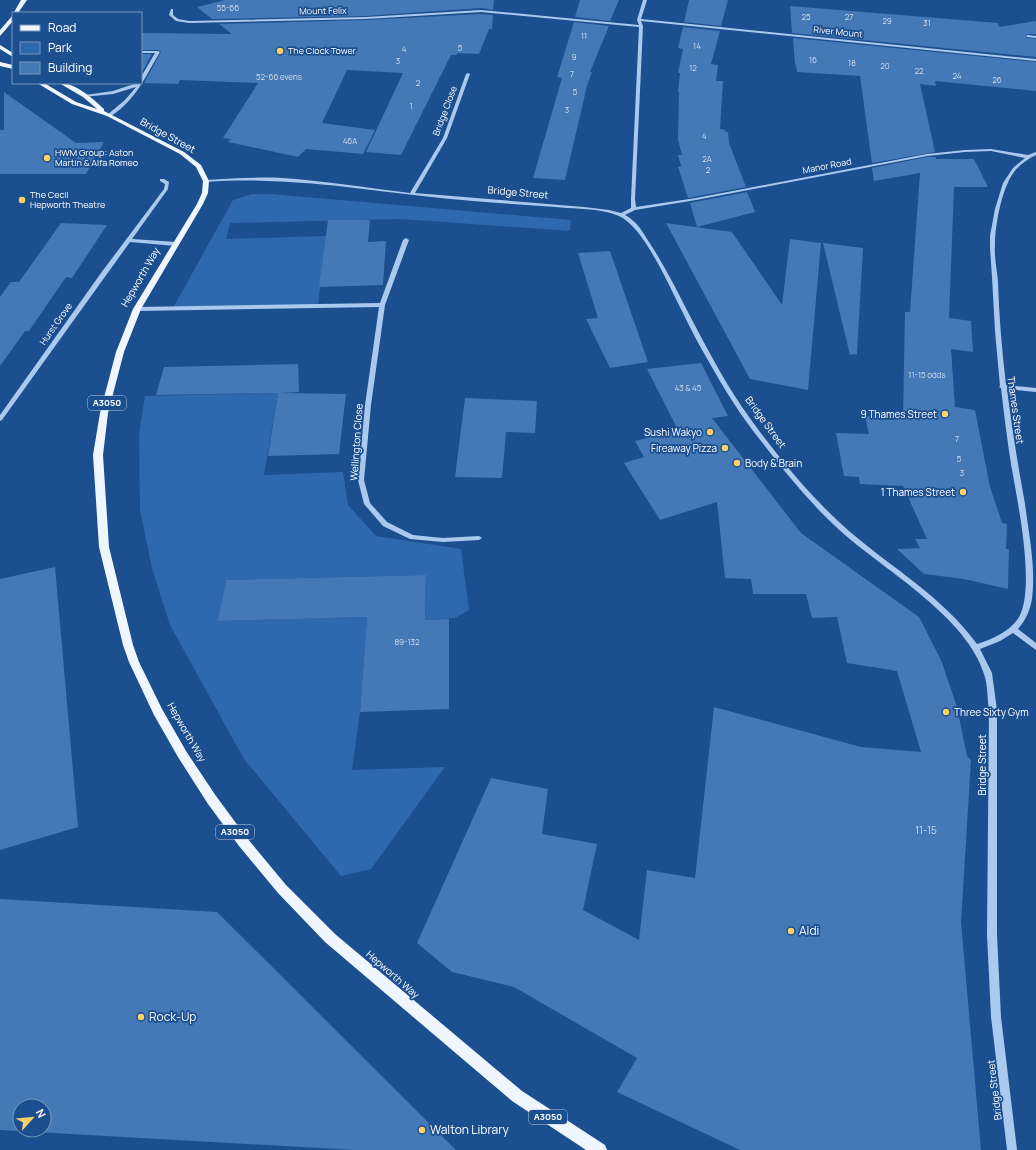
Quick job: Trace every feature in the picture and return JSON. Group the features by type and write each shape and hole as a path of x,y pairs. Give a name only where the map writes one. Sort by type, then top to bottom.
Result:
{"main road":[{"path":"17,12 24,0"},
{"path":"0,34 4,22"},
{"path":"0,47 12,54"},
{"path":"0,64 12,67"},
{"name":"Bridge Street","path":"42,84 74,103 109,115 182,154 199,166 206,181"},
{"name":"Bridge Street","path":"64,84 85,96 109,115"},
{"name":"Hepworth Way","path":"206,181 205,193 200,204 137,309 120,352 104,413 98,455 106,554 128,645 134,662 158,712 182,754 212,800 243,842 282,889 330,938 408,1006 518,1096 572,1133 600,1150"}],"street":[{"path":"634,209 633,199 641,26 639,20 645,0"},
{"name":"Mount Felix","path":"172,10 171,15 176,20 189,22 366,18 481,10 641,26"},
{"name":"River Mount","path":"639,20 1036,60"},
{"path":"1028,36 1036,37"},
{"path":"142,52 158,52 142,79"},
{"name":"Bridge Close","path":"412,194 444,138 468,74"},
{"path":"85,96 114,93 127,90 138,84"},
{"path":"109,115 121,108 130,99 139,84"},
{"name":"Manor Road","path":"621,214 634,209 696,200 928,155 991,150 1029,157"},
{"path":"1029,157 1036,153"},
{"name":"Thames Street","path":"975,648 994,641 1013,629 1020,622 1025,612 1030,581 1030,566 1002,387 995,309 992,244 995,221 1009,176 1018,164 1029,157"},
{"name":"Bridge Street","path":"206,181 240,178 266,178 412,194 584,208 610,211 621,214 633,223 654,252 692,326 724,383 761,438 840,527 934,603 964,632 975,648 988,674 993,710 992,936 996,1017 1012,1150"},
{"name":"Hurst Grove","path":"0,419 102,274 166,189 167,183 162,180"},
{"path":"128,240 176,244"},
{"name":"Wellington Close","path":"406,240 382,305 368,405 361,480 367,504 385,524 412,537 443,540 479,538"},
{"path":"137,309 382,305"},
{"path":"1002,387 1036,390"},
{"path":"1013,629 1036,647"}],"green space":[{"path":"252,194 271,194 571,220 570,231 401,219 230,223 226,239 326,236 318,306 173,308 233,200"},
{"path":"278,393 264,475 343,472 348,505 376,536 461,549 469,610 455,618 425,620 426,575 226,580 219,621 367,617 360,712 352,770 445,767 371,869 341,876 244,759 170,625 152,568 140,510 139,434 145,396"}],"building":[{"path":"225,0 494,0 493,10 481,8 366,16 212,19 197,7"},
{"path":"580,0 619,0 610,21 575,17"},
{"path":"689,0 728,0 721,26 684,22"},
{"path":"790,6 998,23 999,27 1036,21 1036,34 1028,34 1025,36 1027,38 1036,39 1036,57 792,33"},
{"path":"481,14 493,15 492,29 489,29 479,54 457,53 457,55 451,55 401,155 366,152 403,73 347,70 322,123 375,130 363,154 306,149 298,157 228,142 231,139 223,138 258,83 180,80 178,84 144,83 161,52 158,50 142,50 142,33 232,34 219,24 366,20"},
{"path":"574,22 609,26 590,72 592,72 587,86 565,180 533,178 562,78 557,77"},
{"path":"683,27 720,31 711,64 718,65 716,81 723,81 720,129 728,132 729,143 746,187 688,198 678,167 681,166 678,155 682,155 678,140 678,92 680,73 678,73 683,49 678,48"},
{"path":"793,38 1036,62 1036,91 935,81 936,86 920,84 935,152 872,163 860,76 797,72"},
{"path":"142,54 152,54 142,72"},
{"name":"HWM Group: Aston Martin & Alfa Romeo","path":"4,92 76,143 104,142 86,174 0,174 0,130 4,130"},
{"path":"927,157 936,157 936,159 974,159 988,187 954,187 949,318 971,321 973,352 951,349 955,407 975,410 990,487 1002,523 1007,524 1006,549 1009,549 1008,589 964,579 924,574 897,549 920,548 915,539 927,539 903,486 860,484 859,477 844,476 836,433 869,434 865,416 903,418 905,312 910,312 920,173 874,181 872,168"},
{"path":"747,192 755,212 697,227 690,203"},
{"path":"328,220 370,220 368,242 386,241 383,285 319,287"},
{"path":"61,223 107,225 72,278 66,277 29,331 25,331 0,366 0,297 11,282 19,282"},
{"path":"666,223 732,232 782,305 790,239 821,243 808,390 750,379"},
{"path":"823,243 863,248 857,354 850,355"},
{"path":"610,251 648,362 610,368 586,319 598,318 578,253"},
{"name":"Aldi","path":"701,363 728,416 712,418 801,533 919,617 941,660 957,707 967,756 971,760 961,922 981,1150 740,1150 617,1092 637,1058 514,987 452,972 417,943 491,778 548,789 542,834 597,844 583,910 639,940 647,870 695,878 714,707 861,747 921,752 897,671 847,663 837,617 812,618 806,594 753,594 751,579 725,578 717,502 660,520 624,463 644,457 635,441 678,430 647,369"},
{"path":"298,364 299,392 281,393 346,394 339,454 268,456 278,393 156,395 164,367"},
{"path":"465,398 537,401 535,433 506,432 502,478 455,477"},
{"path":"55,567 78,827 0,850 0,579"},
{"path":"426,575 425,620 449,619 449,709 360,712 367,617 218,621 226,580"},
{"path":"0,899 217,912 456,1150 354,1150 52,1133 52,1098 12,1098 12,1131 0,1130"}],"place":[{"name":"The Clock Tower","path":"280,51"},
{"name":"HWM Group: Aston Martin & Alfa Romeo","path":"47,158"},
{"name":"The Cecil Hepworth Theatre","path":"22,200"},
{"name":"9 Thames Street","path":"945,414"},
{"name":"Sushi Wakyo","path":"710,432"},
{"name":"Fireaway Pizza","path":"725,448"},
{"name":"Body & Brain","path":"737,463"},
{"name":"1 Thames Street","path":"963,492"},
{"name":"Three Sixty Gym","path":"946,712"},
{"name":"Aldi","path":"791,931"},
{"name":"Rock-Up","path":"141,1017"},
{"name":"Walton Library","path":"422,1130"}]}
